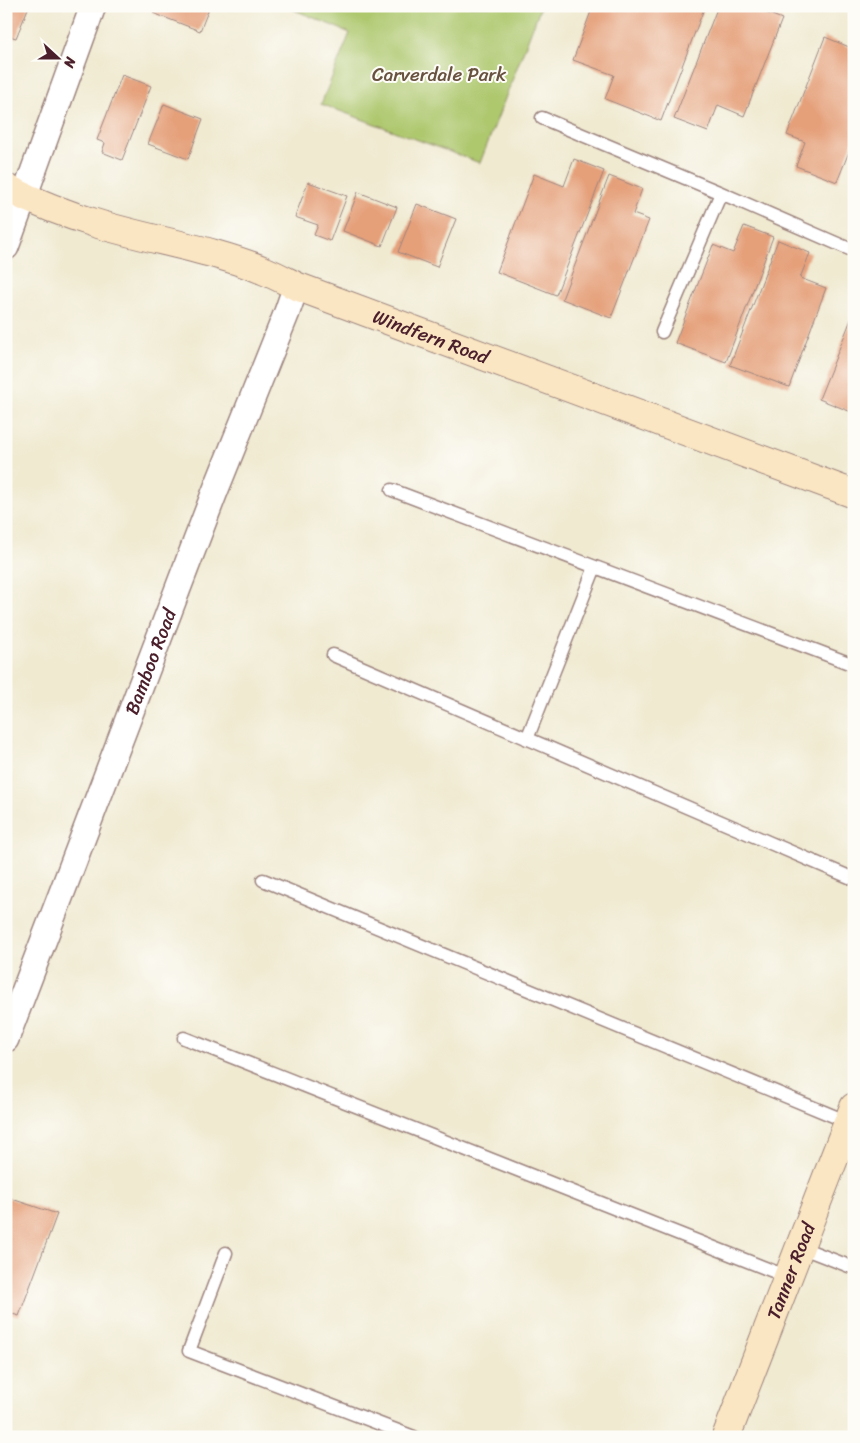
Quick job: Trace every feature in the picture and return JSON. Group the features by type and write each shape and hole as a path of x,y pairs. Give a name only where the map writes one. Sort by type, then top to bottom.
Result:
{"street":[{"path":"6,247 15,192 93,6"},
{"name":"Windfern Road","path":"15,192 94,223 162,242 211,253 264,270 296,286 854,494"},
{"name":"Bamboo Road","path":"6,1039 214,494 296,286"},
{"name":"Tanner Road","path":"726,1437 851,1115"}],"lane":[{"path":"542,118 854,251"},
{"path":"662,332 721,193"},
{"path":"392,490 854,665"},
{"path":"527,738 594,567"},
{"path":"333,655 854,879"},
{"path":"263,880 851,1115"},
{"path":"184,1038 788,1277"},
{"path":"800,1247 854,1268"},
{"path":"226,1253 189,1351 414,1437"}],"green space":[{"name":"Carverdale Park","path":"285,6 541,6 480,163 321,104 350,33"}],"building":[{"path":"6,6 29,6 16,38 6,35"},
{"path":"156,6 210,6 200,31 153,13"},
{"path":"593,6 705,6 661,121 605,99 614,75 573,60"},
{"path":"718,6 750,6 782,19 744,116 718,105 708,132 674,119"},
{"path":"825,37 854,49 854,139 837,182 796,166 805,142 787,135"},
{"path":"122,75 151,86 122,160 102,152 105,143 97,140"},
{"path":"164,104 203,119 188,159 148,144"},
{"path":"574,159 604,171 556,295 497,272 534,174 564,186"},
{"path":"609,176 642,189 633,214 649,220 611,318 562,299"},
{"path":"308,182 347,196 330,241 314,235 318,225 295,217"},
{"path":"358,192 397,207 382,246 343,231"},
{"path":"417,204 456,219 437,267 398,252"},
{"path":"744,226 773,237 726,362 675,343 713,245 733,253"},
{"path":"778,240 810,253 800,278 826,288 789,387 730,365"},
{"path":"854,312 854,413 819,399"},
{"path":"6,1197 57,1214 19,1316 6,1312"}]}
